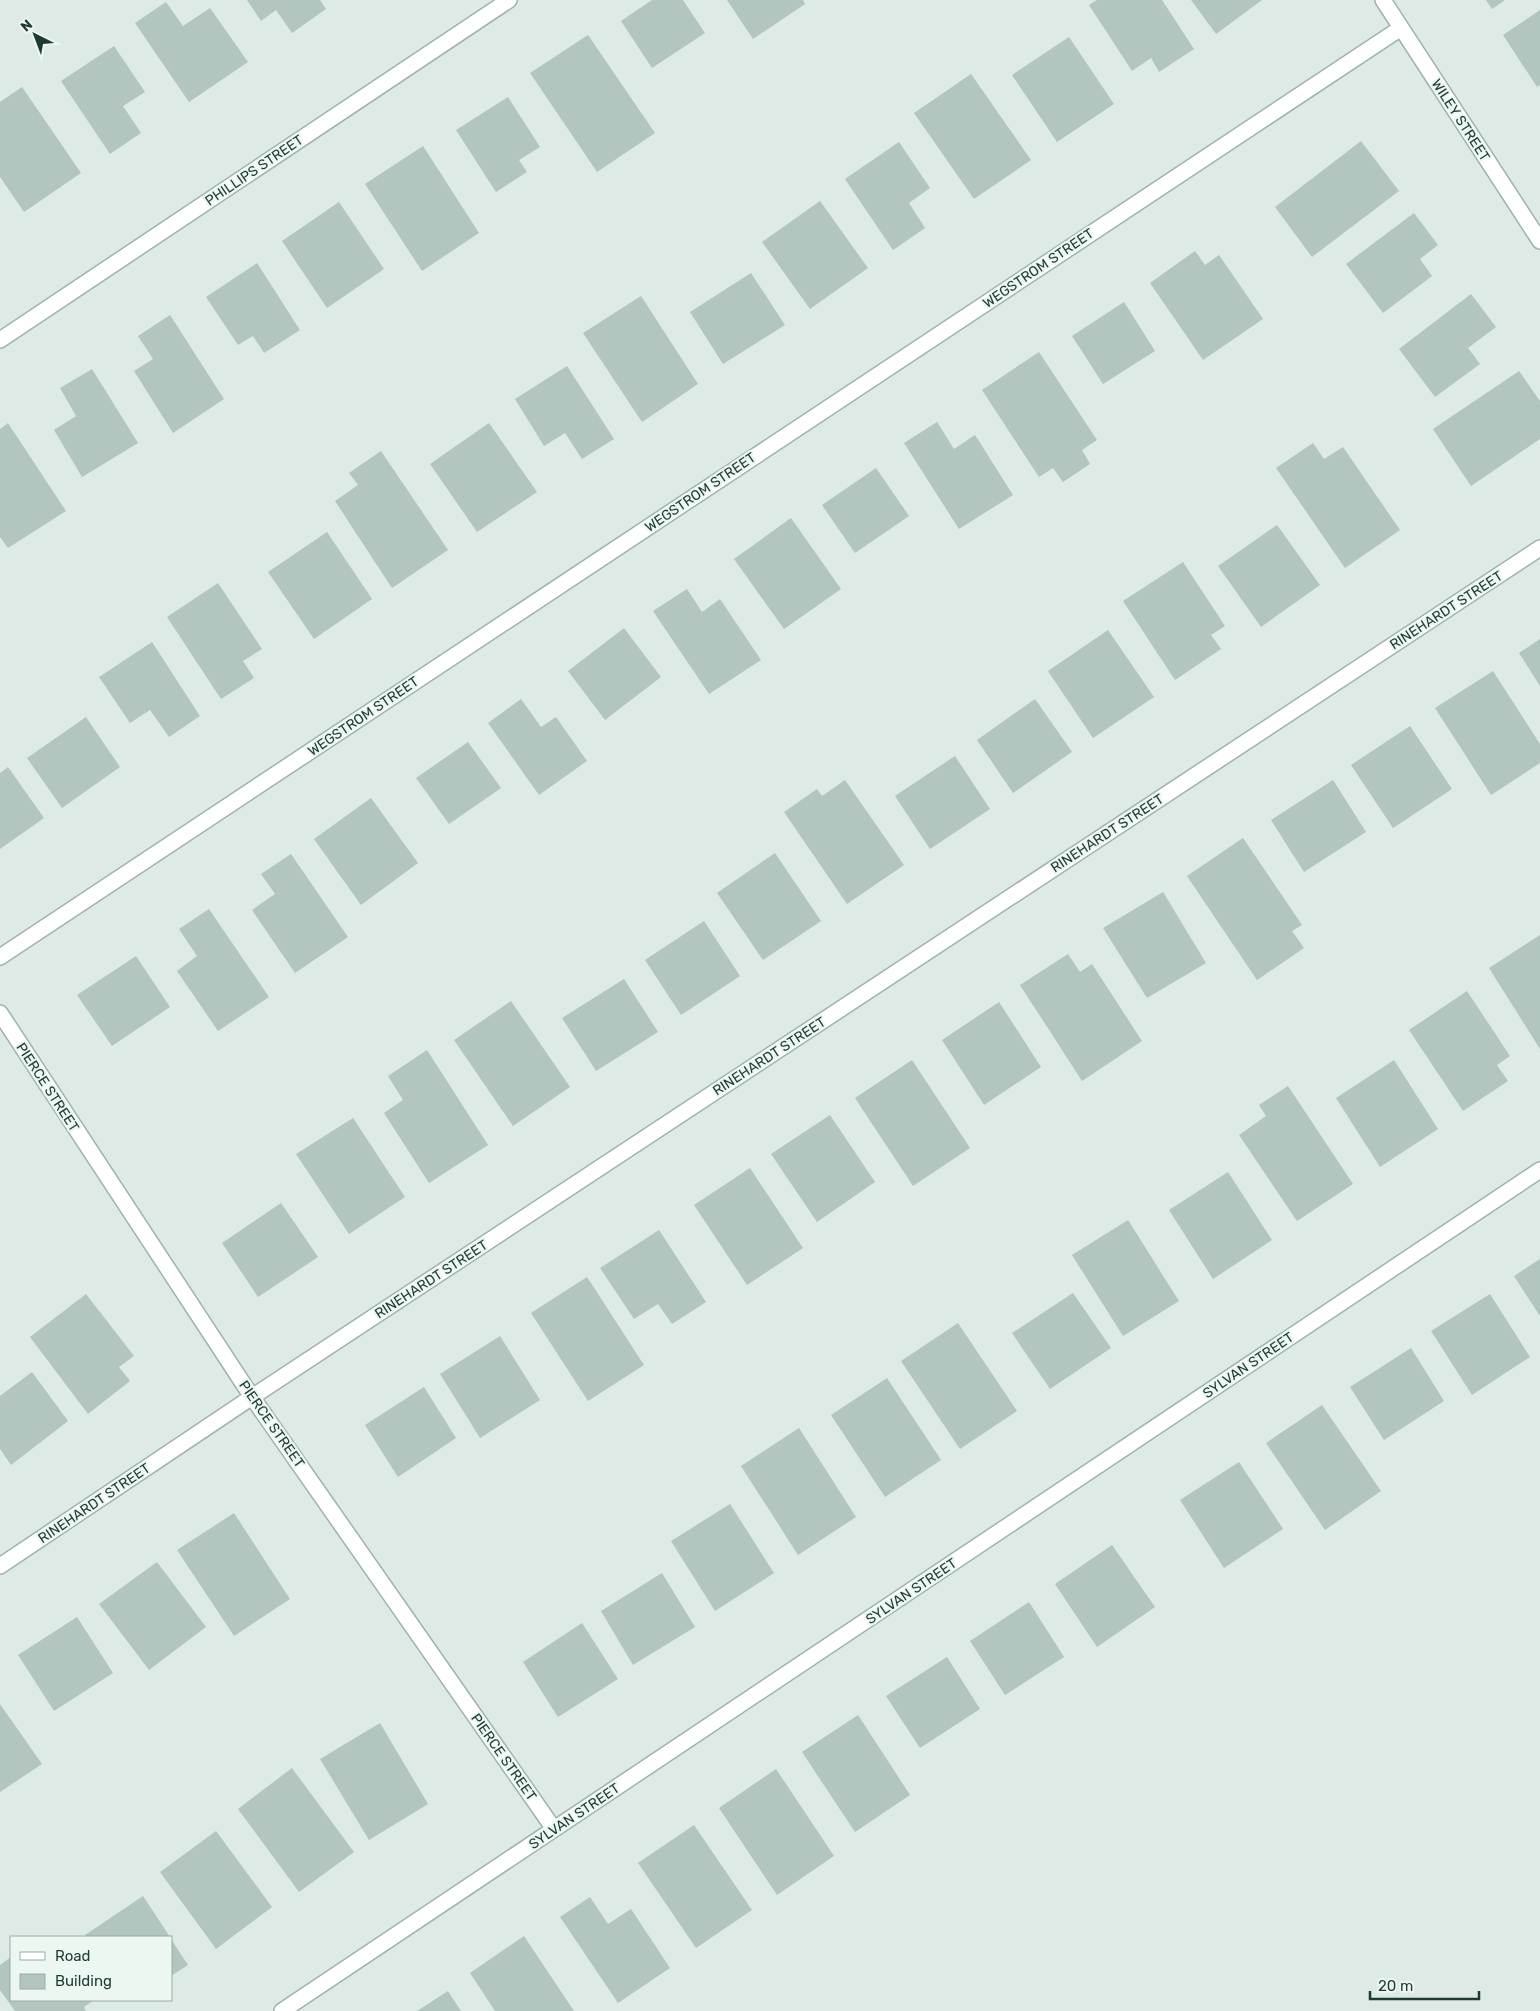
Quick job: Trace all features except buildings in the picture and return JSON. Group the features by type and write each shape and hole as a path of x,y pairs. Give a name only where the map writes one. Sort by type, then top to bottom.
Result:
{"street":[{"name":"PHILLIPS STREET","path":"0,340 509,0"},
{"name":"WILEY STREET","path":"1383,0 1539,237"},
{"name":"WEGSTROM STREET","path":"0,957 1400,28"},
{"name":"RINEHARDT STREET","path":"0,1566 252,1397 1540,548"},
{"name":"PIERCE STREET","path":"0,1013 252,1397 554,1829"},
{"name":"SYLVAN STREET","path":"282,2011 1540,1170"}]}
